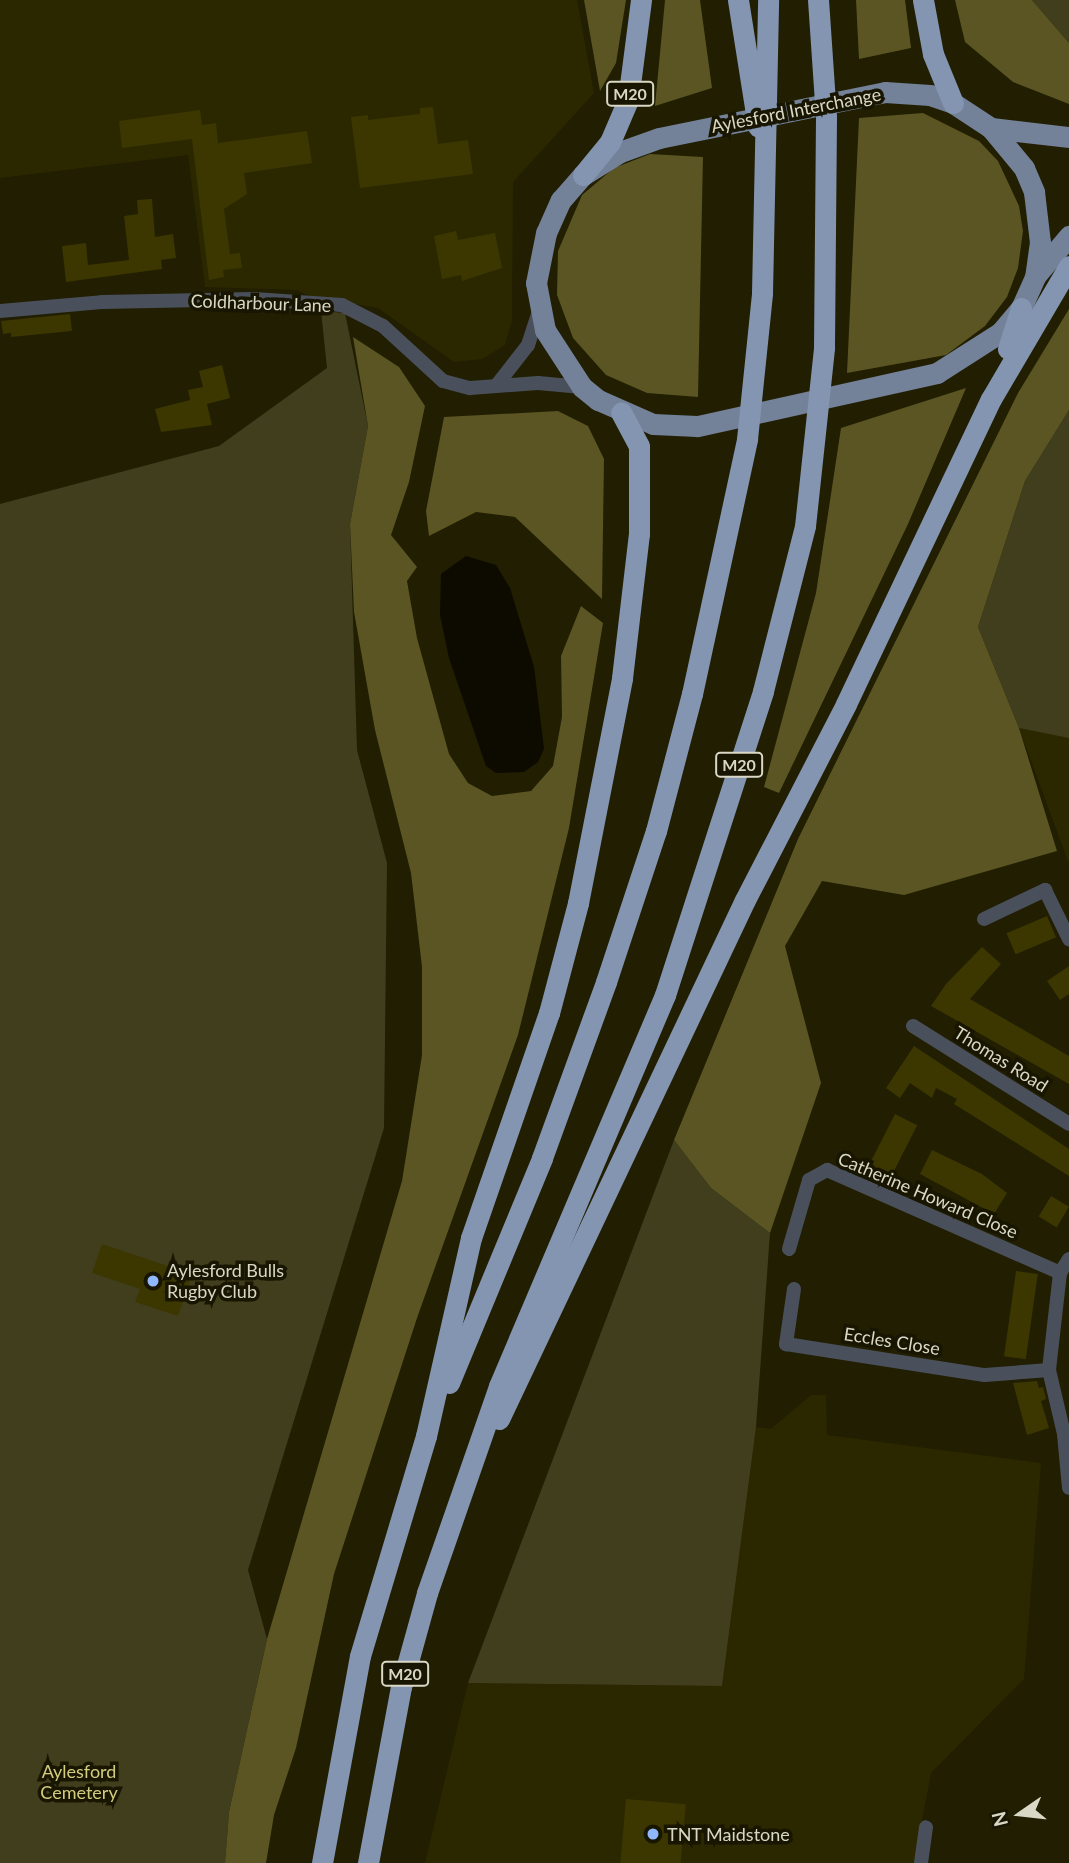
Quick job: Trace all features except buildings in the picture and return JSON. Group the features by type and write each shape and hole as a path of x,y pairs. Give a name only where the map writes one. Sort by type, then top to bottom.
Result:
{"highway":[{"name":"M20","path":"583,175 610,142 628,100 641,0"},
{"name":"M20","path":"738,0 767,173"},
{"name":"M20","path":"426,1436 542,1158 656,831 747,439 762,293 767,173 768,0"},
{"name":"M20","path":"368,1863 401,1687 427,1593 499,1386 665,995 763,691 805,526 824,347 826,117 818,0"},
{"path":"923,0 933,54 953,103"},
{"name":"M20","path":"464,1490 991,399 1069,267"},
{"name":"M20","path":"991,399 1021,308"},
{"name":"M20","path":"322,1863 360,1656 426,1436 471,1238 549,1013 574,915 622,678 642,497 639,446 621,412"}],"main road":[{"name":"Aylesford Interchange","path":"907,92 953,103 990,128 1024,168 1034,192 1040,242 1035,277 1021,308 1001,332 960,362 911,381 697,426 653,424 621,412 582,387 555,351 539,312 536,283 546,233 561,200 583,175 639,144 864,94 907,92"},
{"path":"990,128 1069,137"},
{"path":"1035,277 1069,236"}],"street":[{"name":"Coldharbour Lane","path":"0,311 102,302 254,299 342,306 383,326 443,381 470,388 538,383 582,387"},
{"path":"496,386 528,345 539,312"},
{"path":"984,919 1045,890 1069,939"},
{"name":"Thomas Road","path":"913,1026 1069,1124"},
{"name":"Catherine Howard Close","path":"789,1249 809,1180 827,1170 1060,1273"},
{"path":"1069,1259 1060,1273 1049,1370 1067,1433 1069,1488"},
{"name":"Eccles Close","path":"794,1289 786,1344 985,1375 1049,1370"},
{"path":"922,1863 926,1827"}],"shaded area":[{"path":"0,0 577,0 594,93 513,182 512,320 505,345 482,359 454,362 378,308 312,297 297,290 205,287 188,155 0,178"},
{"path":"584,0 626,0 616,63 600,91"},
{"path":"665,0 700,0 712,88 655,106"},
{"path":"856,0 905,0 911,48 859,59"},
{"path":"955,0 1032,0 1069,43 1069,104 1013,82 965,42"},
{"path":"923,113 979,141 998,161 1019,206 1023,231 1018,268 1007,297 985,326 946,355 847,373 859,118"},
{"path":"650,154 703,157 698,397 647,393 606,375 573,338 557,295 558,251 582,195 614,168"},
{"path":"1069,309 1069,410 1025,481 978,627 1019,728 1057,851 904,895 822,881 785,946 821,1083 770,1233 711,1188 674,1140 798,839 1018,393"},
{"path":"353,337 399,367 425,406 409,482 391,535 417,567 407,581 417,638 449,754 468,783 492,796 531,791 553,766 562,717 561,656 581,606 603,623 569,828 518,1035 417,1318 334,1574 296,1748 274,1815 266,1863 225,1863 229,1812 267,1639 402,1181 422,1055 422,967 411,873 375,730 354,612 350,524 368,426"},
{"path":"966,388 908,524 779,793 764,787 816,593 841,428"},
{"path":"558,411 588,426 604,459 602,599 515,517 476,512 429,536 426,511 444,417"},
{"path":"466,556 496,565 510,588 534,667 544,749 538,762 524,772 496,773 486,766 449,658 440,615 441,574"},
{"path":"1019,728 1069,737 1069,864"},
{"path":"811,1395 826,1395 827,1435 1041,1463 1024,1679 931,1773 914,1863 425,1863 468,1683 722,1686 756,1427 771,1429"}],"green space":[{"path":"1032,0 1069,0 1069,43"},
{"name":"Aylesford Cemetery","path":"321,311 345,313 368,426 350,524 357,750 387,863 384,1128 248,1570 267,1639 229,1812 225,1863 0,1863 0,504 219,446 327,368"},
{"path":"1069,410 1069,738 1019,728 978,627 1025,481"},
{"path":"674,1140 711,1188 770,1233 756,1427 722,1686 468,1683"}],"place":[{"name":"Aylesford Bulls Rugby Club","path":"153,1281"},
{"name":"TNT Maidstone","path":"653,1834"}]}
